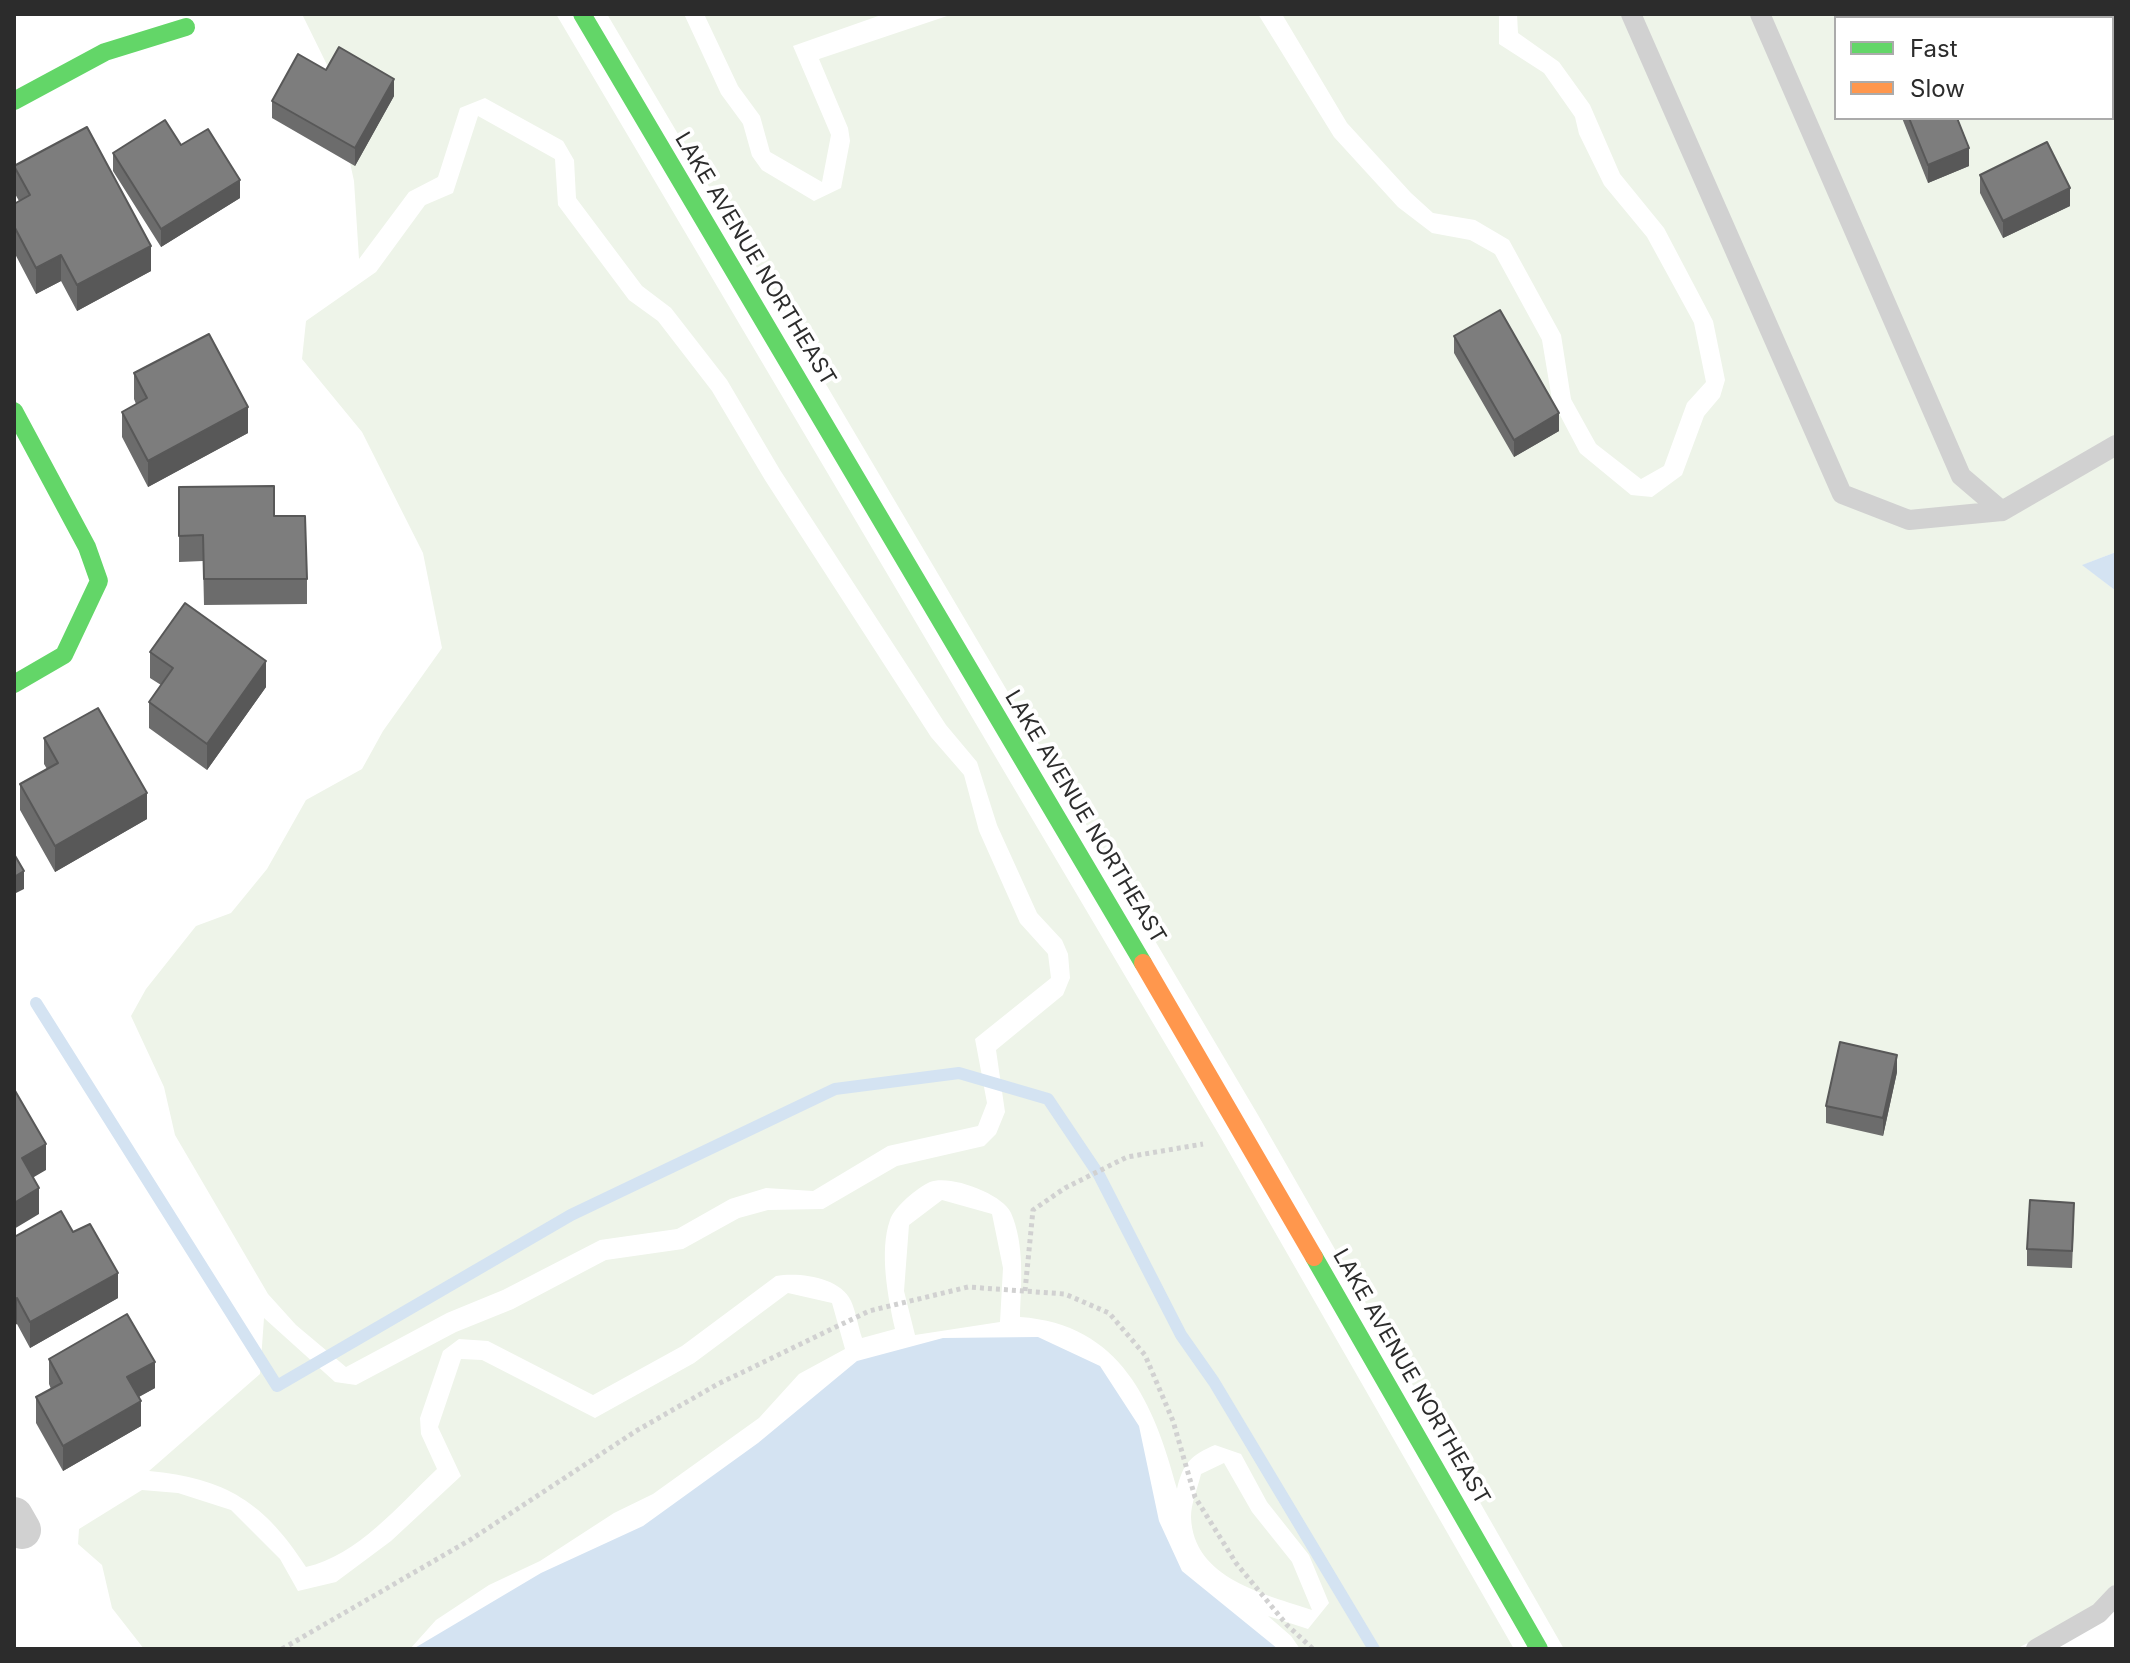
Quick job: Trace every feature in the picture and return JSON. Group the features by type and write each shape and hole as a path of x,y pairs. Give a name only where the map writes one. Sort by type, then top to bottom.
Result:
{"street":[{"name":"LAKE AVENUE NORTHEAST","path":"582,14 1240,1127 1539,1649"},
{"path":"14,101 105,52 186,27"},
{"path":"14,411 87,547 99,581 64,655 14,684"}],"lane":[{"path":"1631,14 1842,494 1909,520 2002,511 2116,445"},
{"path":"1760,14 1961,476 2002,511"},
{"path":"2036,1649 2099,1613 2116,1595"}],"path":[{"path":"1025,1291 1033,1210 1127,1157 1195,1148 1214,1138"},
{"path":"282,1649 470,1540 636,1431 716,1385 869,1311 968,1287 1065,1294 1109,1313 1145,1355 1173,1421 1195,1497 1236,1563 1287,1625 1313,1649"}],"shaded area":[{"path":"302,14 556,14 1221,1138 1514,1649 1300,1649 1291,1636 1268,1616 1308,1629 1329,1603 1309,1555 1267,1502 1241,1454 1215,1445 1200,1452 1185,1466 1177,1489 1157,1427 1128,1373 1108,1352 1084,1335 1055,1323 1020,1317 1020,1251 1015,1225 1006,1206 975,1187 950,1181 930,1182 919,1188 901,1203 890,1220 885,1260 895,1329 862,1338 851,1301 838,1286 807,1276 776,1276 682,1346 593,1395 488,1341 459,1339 443,1351 420,1418 421,1434 437,1469 377,1527 325,1561 306,1567 291,1545 259,1510 222,1488 200,1480 149,1471 260,1374 264,1318 335,1382 356,1385 456,1332 513,1309 606,1260 683,1249 739,1218 768,1210 823,1209 897,1166 984,1146 996,1134 1005,1112 996,1050 1063,995 1070,978 1068,954 1062,940 1037,913 997,825 977,762 946,725 780,470 727,380 671,308 642,286 576,198 574,160 563,141 485,98 460,108 438,177 409,192 359,259 354,181 330,71"},
{"path":"607,14 684,14 721,94 743,124 752,156 762,170 814,201 841,188 850,141 848,128 819,59 953,14 1258,14 1334,137 1398,207 1432,233 1470,240 1495,254 1542,340 1552,400 1580,453 1631,495 1652,497 1682,475 1704,416 1720,397 1725,380 1713,321 1664,228 1620,174 1590,105 1559,62 1518,33 1517,14 2116,14 2116,552 2083,565 2116,591 2116,1598 2016,1649 1564,1649 1258,1115"},
{"path":"704,14 884,14 793,46 831,135 822,182 770,152 760,116 738,86"},
{"path":"1282,14 1499,14 1499,44 1544,73 1575,117 1579,134 1604,185 1647,237 1694,323 1706,382 1687,403 1664,466 1641,479 1596,444 1571,399 1561,335 1509,240 1475,220 1433,213 1411,193 1347,123"},
{"path":"478,116 555,159 558,205 629,300 658,321 712,391 765,480 931,737 964,775 979,831 1020,923 1048,954 1051,978 975,1039 987,1103 978,1126 888,1146 813,1191 766,1188 730,1199 677,1229 600,1240 503,1290 447,1313 346,1367 296,1325 268,1294 175,1135 164,1087 131,1016 146,989 196,926 231,913 267,869 306,800 362,769 383,731 442,648 423,553 362,432 302,359 306,321 376,272 425,205 453,193"},
{"path":"942,1200 992,1214 1003,1268 1000,1322 915,1335 904,1291 909,1225"},
{"path":"788,1293 832,1303 845,1349 799,1374 759,1418 653,1494 614,1513 540,1561 489,1585 436,1620 410,1649 144,1649 112,1608 102,1565 78,1544 79,1529 142,1490 178,1493 231,1510 280,1559 298,1591 336,1582 391,1541 461,1476 438,1427 461,1359 482,1360 595,1418 694,1363"},
{"path":"1224,1463 1252,1512 1292,1562 1312,1610 1235,1581 1204,1555 1195,1538 1192,1506 1201,1474"}],"water":[{"path":"2116,552 2116,591 2082,565"},
{"path":"1038,1337 1100,1366 1139,1426 1159,1521 1182,1571 1278,1649 413,1649 541,1573 643,1526 758,1443 857,1361 943,1338"}],"building":[{"path":"339,47 394,79 355,148 272,101 298,54 326,70"},
{"path":"165,120 181,145 208,129 240,180 161,229 113,153"},
{"path":"1910,120 1958,120 1969,148 1928,165"},
{"path":"87,127 151,246 77,285 61,255 36,268 14,226 14,204 30,195 14,166"},
{"path":"2047,142 2070,188 2003,221 1980,175"},
{"path":"1500,310 1559,413 1514,440 1454,336"},
{"path":"209,334 248,407 148,461 122,412 147,398 134,373"},
{"path":"274,486 274,516 305,516 307,579 204,579 203,535 179,536 179,487"},
{"path":"185,603 266,661 207,744 149,702 173,668 150,652"},
{"path":"98,708 147,793 55,846 20,784 58,763 44,738"},
{"path":"14,854 24,871 14,877"},
{"path":"1840,1042 1897,1055 1883,1118 1826,1106"},
{"path":"14,1089 46,1144 22,1158 39,1188 14,1203"},
{"path":"2030,1200 2074,1203 2072,1251 2027,1249"},
{"path":"61,1211 73,1232 90,1224 118,1273 30,1322 17,1298 14,1300 14,1237"},
{"path":"127,1314 155,1362 127,1377 141,1401 63,1446 36,1397 62,1383 49,1359"}],"waterway":[{"path":"36,1003 277,1386 571,1215 835,1089 959,1073 1048,1099 1099,1175 1181,1335 1214,1382 1374,1649"}],"traffic: fast":[{"path":"582,14 1143,963"},
{"path":"14,101 105,52 186,27"},
{"path":"14,411 87,547 99,581 64,655 14,684"},
{"path":"1314,1257 1539,1649"}],"traffic: slow":[{"path":"1143,963 1314,1257"}]}
